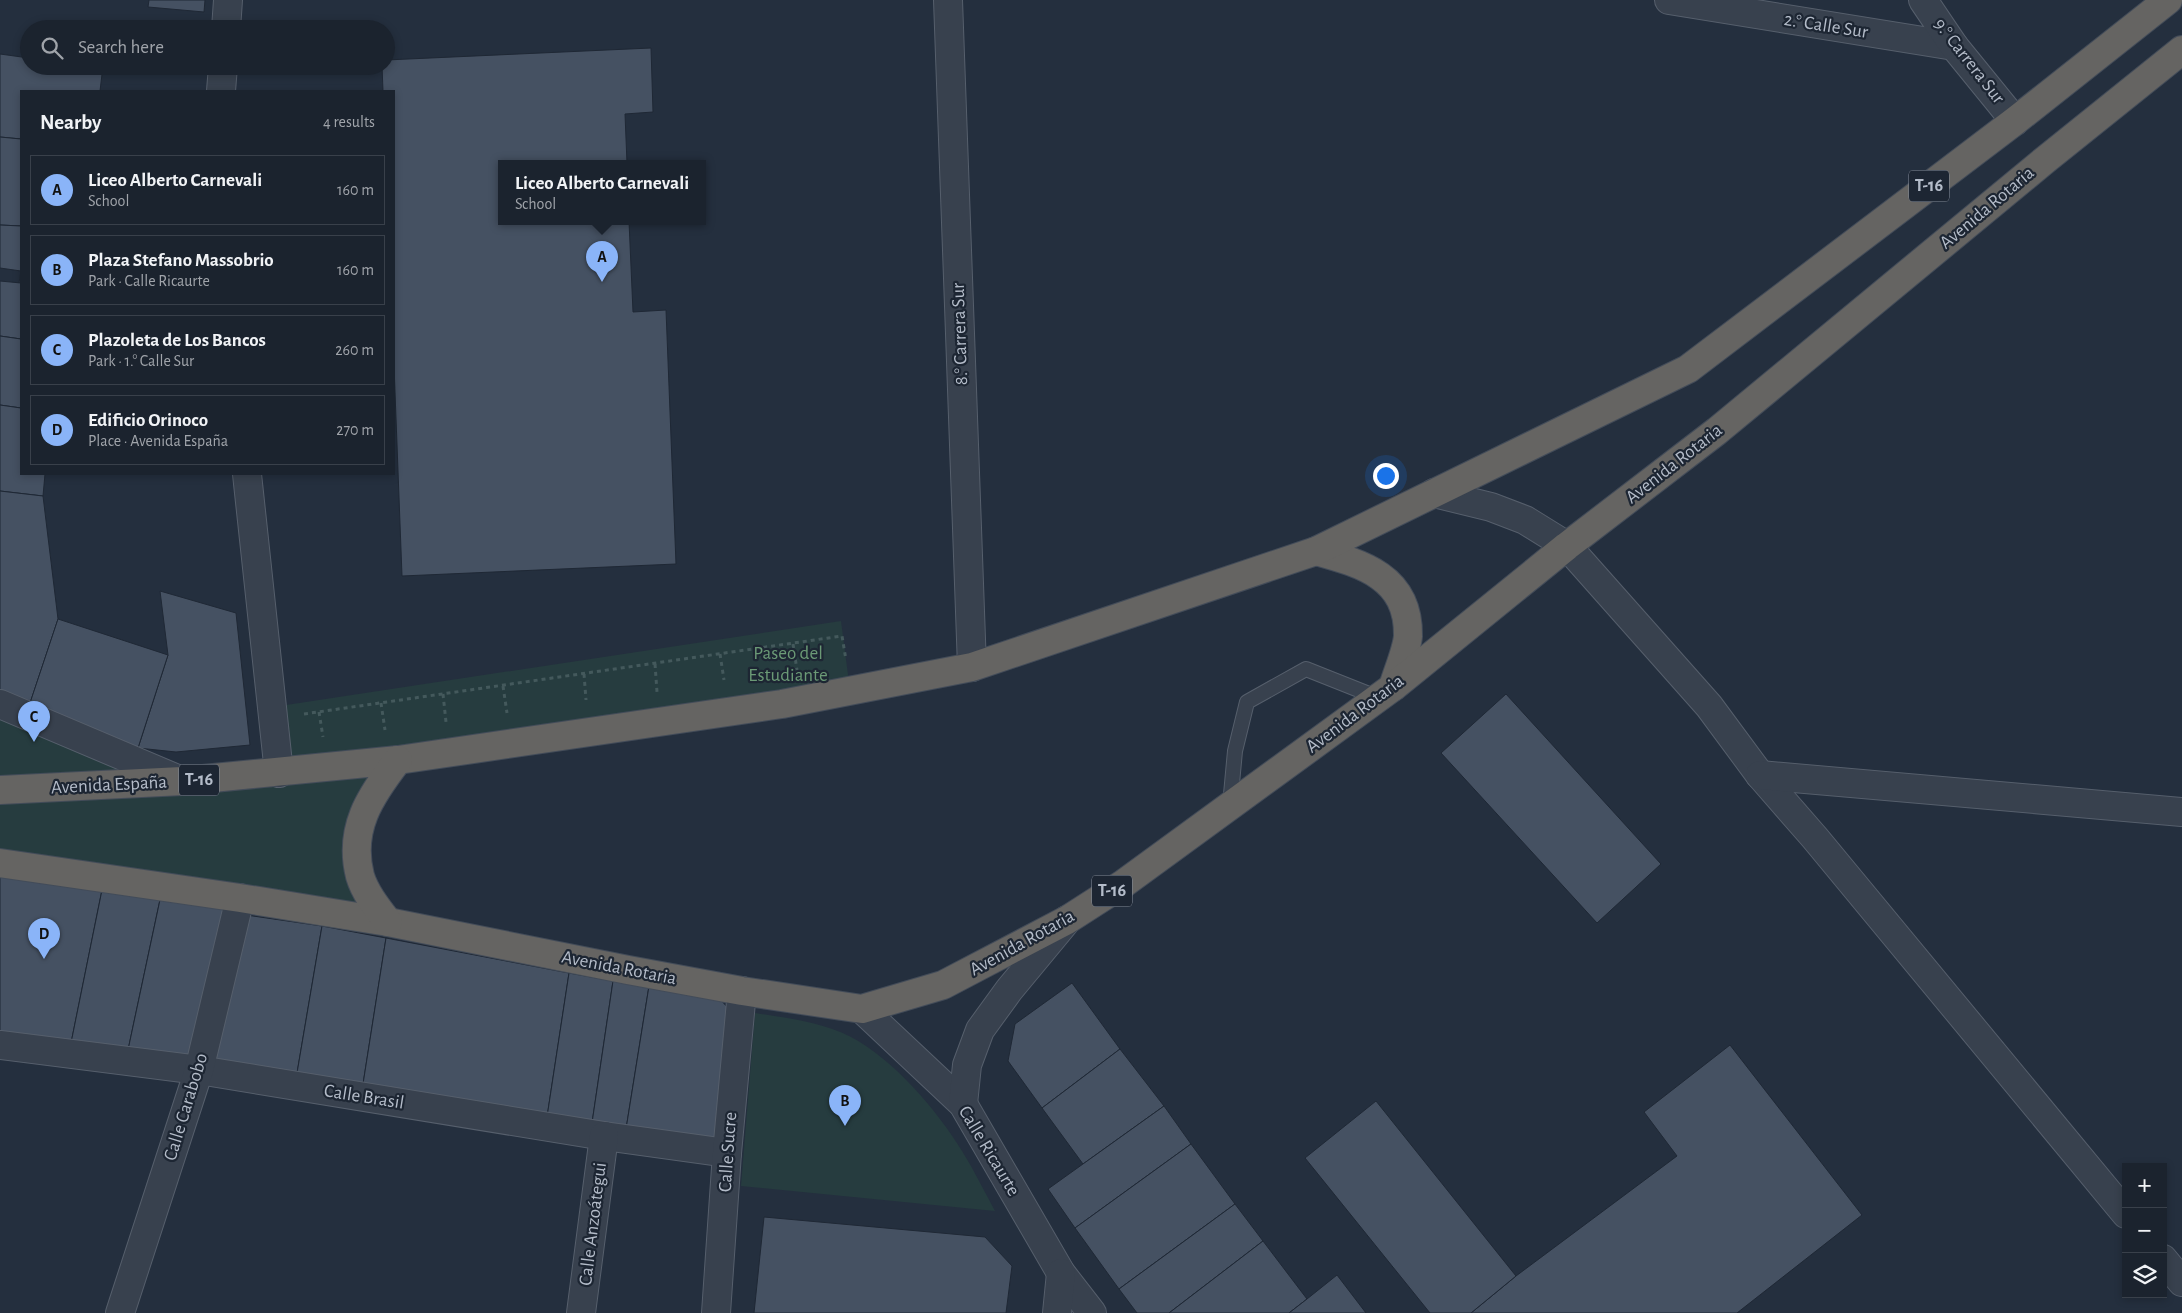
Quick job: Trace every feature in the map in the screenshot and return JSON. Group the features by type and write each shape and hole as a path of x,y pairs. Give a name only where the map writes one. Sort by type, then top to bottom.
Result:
{"highway":[{"name":"T-16","path":"398,760 782,704 972,667 1316,551 1688,369 2015,121 2168,0"},
{"name":"Avenida Rotaria","path":"388,922 742,991 862,1009 943,985 1067,920 1123,884 1386,693 1567,546 1717,431 2045,160 2182,50"},
{"path":"1316,551 1355,562 1382,577 1403,601 1408,637 1386,693"},
{"path":"388,922 360,877 358,831 364,811 371,798 398,760"},
{"name":"Avenida España","path":"0,790 182,781 398,760"},
{"name":"T-16","path":"0,863 388,922"}],"street":[{"path":"227,20 228,0"},
{"name":"8.° Carrera Sur","path":"948,0 972,667"},
{"name":"2.° Calle Sur","path":"1669,0 1954,46"},
{"name":"9.° Carrera Sur","path":"1923,0 1954,46 2015,121"},
{"path":"222,90 223,75"},
{"path":"247,475 279,773"},
{"path":"1434,493 1491,508 1525,520 1567,546 1709,706 1760,775 1815,838 2122,1209"},
{"path":"0,704 182,781"},
{"path":"1760,775 2182,812"},
{"name":"Calle Carabobo","path":"120,1313 198,1070 240,898"},
{"path":"963,1104 967,1064 980,1030 1009,990 1067,920"},
{"name":"Calle Sucre","path":"716,1313 727,1153 742,991"},
{"name":"Calle Ricaurte","path":"862,1009 963,1104 1062,1273 1092,1313"},
{"name":"Calle Brasil","path":"0,1045 198,1070 604,1136 727,1153"},
{"name":"Calle Anzoátegui","path":"581,1313 604,1136"},
{"path":"2167,1264 2182,1282"},
{"path":"1056,1313 1062,1273"}],"lane":[{"path":"1230,806 1235,751 1247,702 1306,669 1386,693"}],"path":[{"path":"273,719 842,636 846,662"},
{"path":"793,644 798,678"},
{"path":"720,654 725,688"},
{"path":"655,664 658,697"},
{"path":"584,674 587,708"},
{"path":"503,686 508,718"},
{"path":"443,694 447,727"},
{"path":"381,703 386,736"},
{"path":"319,712 324,744"}],"green space":[{"name":"Paseo del Estudiante","path":"841,621 850,690 280,772 273,707"},
{"path":"0,714 136,771 0,778"},
{"path":"398,760 358,831 388,922 0,857 0,800"},
{"path":"755,1013 804,1021 840,1032 867,1047 883,1059 913,1087 952,1135 995,1211 741,1186"}],"building":[{"path":"149,0 205,0 204,12 148,7"},
{"path":"651,48 653,112 625,114 627,160 498,160 498,225 629,225 633,312 666,310 676,564 402,576 395,392 395,90 383,90 382,75 395,75 395,60"},
{"path":"0,54 20,57 20,75 102,75 100,90 20,90 20,139 0,137"},
{"path":"0,137 20,139 20,226 0,225"},
{"path":"0,225 20,226 20,271 0,268"},
{"path":"0,281 20,283 20,339 0,336"},
{"path":"0,336 20,339 20,408 0,405"},
{"path":"0,405 20,408 20,475 45,475 43,496 0,491"},
{"path":"0,491 43,496 58,619 29,706 0,692"},
{"path":"160,591 236,613 250,745 176,752 138,748 168,655"},
{"path":"58,619 168,655 138,748 29,706"},
{"path":"1506,694 1661,864 1597,923 1441,753"},
{"path":"0,872 103,885 71,1043 0,1033"},
{"path":"103,885 161,895 128,1050 71,1043"},
{"path":"161,895 226,905 189,1058 128,1050"},
{"path":"246,915 322,926 297,1073 210,1059"},
{"path":"322,926 386,938 363,1084 297,1073"},
{"path":"386,938 569,973 547,1117 363,1084"},
{"path":"569,973 613,981 592,1123 547,1117"},
{"path":"613,981 649,986 626,1129 592,1123"},
{"path":"1072,983 1120,1049 1042,1108 1008,1061 1015,1024"},
{"path":"649,986 720,999 728,1008 718,1143 626,1129"},
{"path":"1730,1045 1862,1215 1737,1313 1471,1313 1516,1276 1677,1156 1644,1112"},
{"path":"1120,1049 1164,1106 1083,1164 1042,1108"},
{"path":"1376,1101 1516,1276 1471,1313 1430,1313 1305,1158"},
{"path":"1164,1106 1191,1144 1075,1228 1048,1189"},
{"path":"1191,1144 1235,1204 1119,1289 1075,1228"},
{"path":"1235,1204 1263,1241 1169,1313 1137,1313 1119,1289"},
{"path":"764,1217 985,1237 1012,1266 1006,1313 754,1313"},
{"path":"1263,1241 1307,1299 1289,1313 1169,1313"},
{"path":"1337,1275 1366,1313 1289,1313 1307,1299"}],"place":[{"name":"Liceo Alberto Carnevali","path":"602,282"},
{"name":"Plazoleta de Los Bancos","path":"34,742"},
{"name":"Edificio Orinoco","path":"44,959"},
{"name":"Plaza Stefano Massobrio","path":"845,1126"}]}
